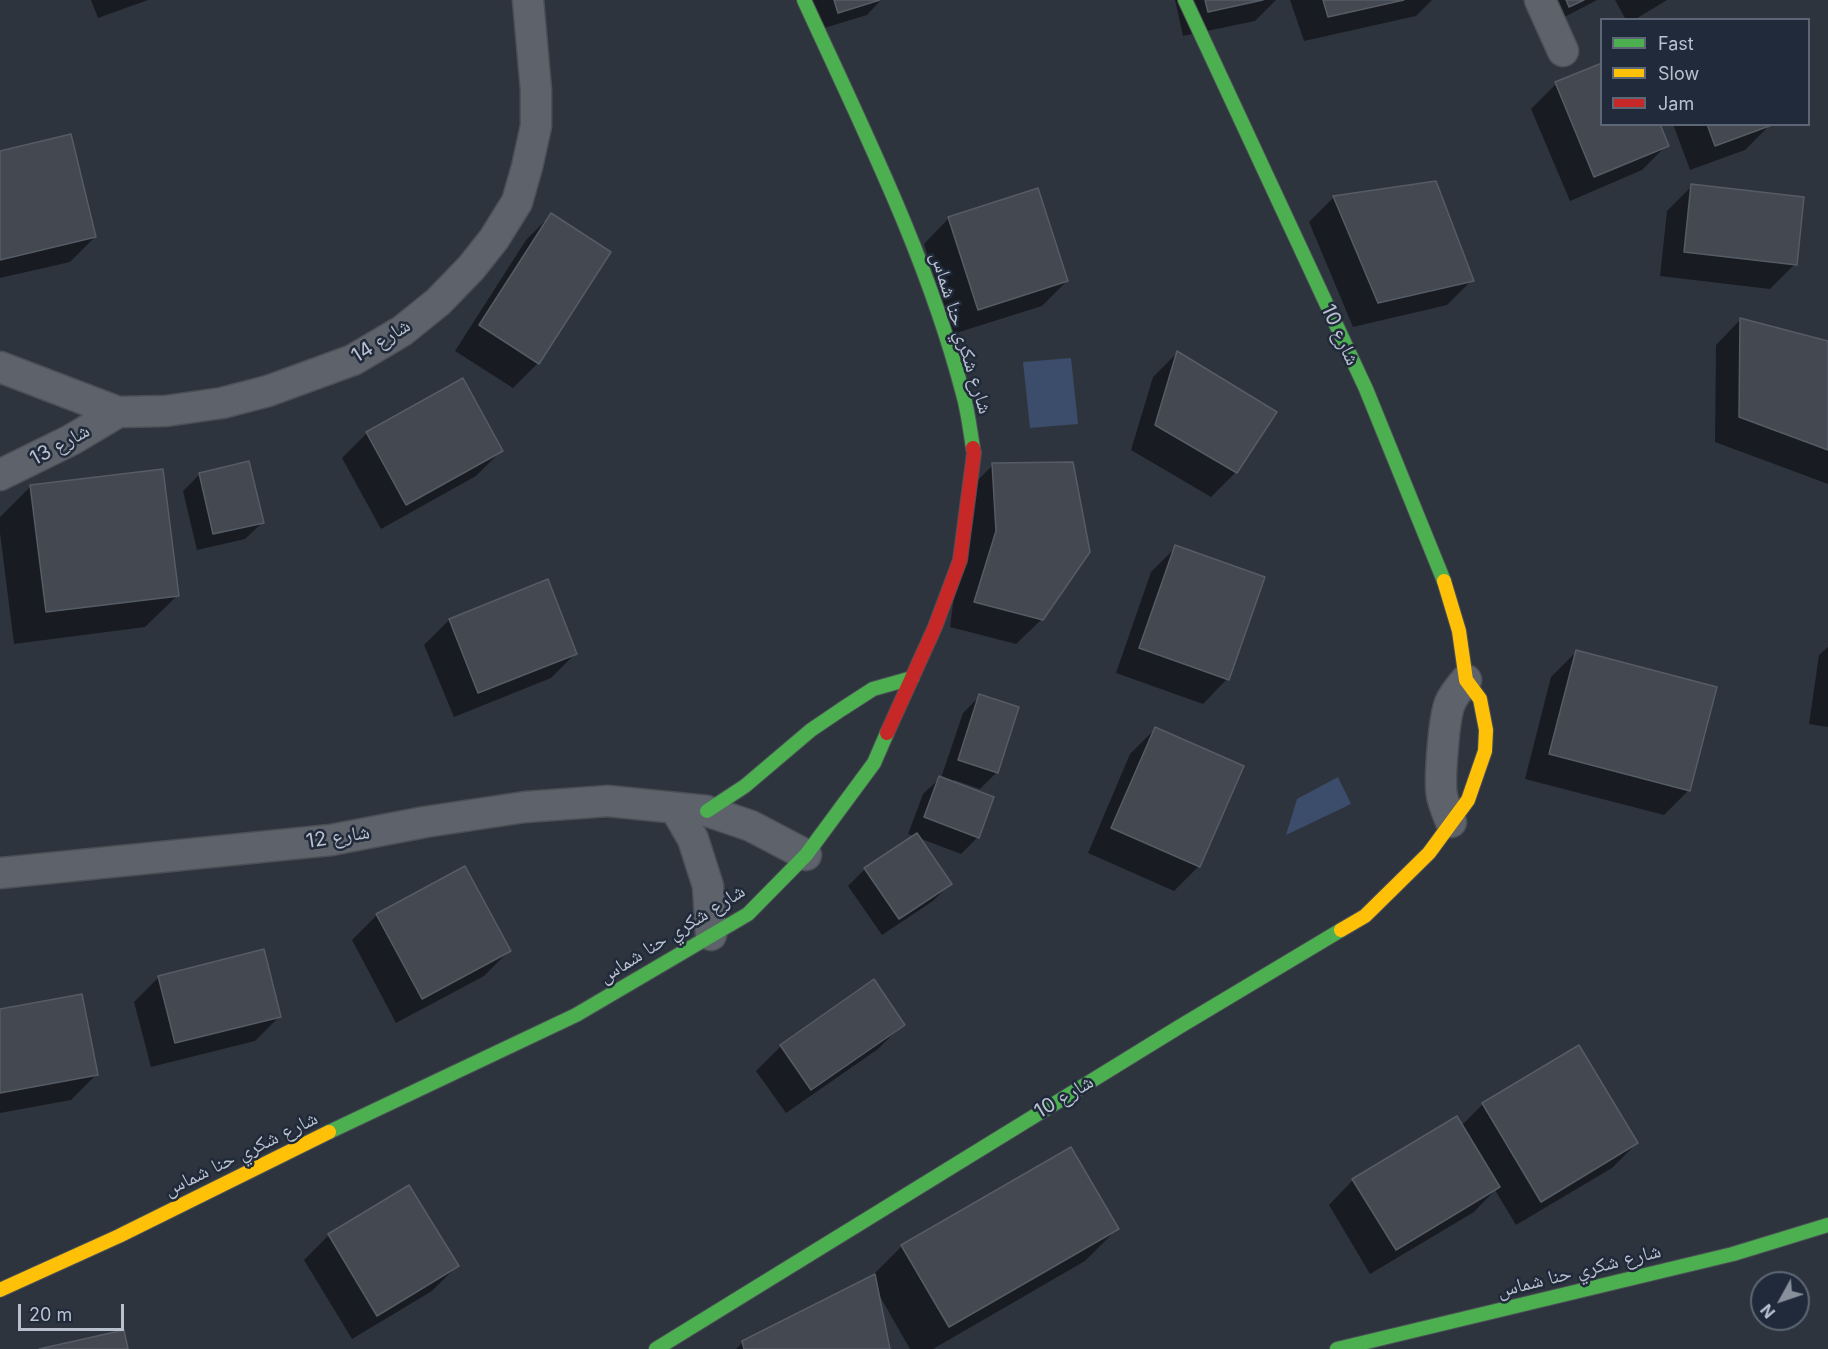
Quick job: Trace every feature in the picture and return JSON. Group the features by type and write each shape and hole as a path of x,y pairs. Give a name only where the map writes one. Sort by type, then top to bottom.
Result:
{"street":[{"name":"شارع 14","path":"0,367 118,411 177,409 222,403 268,392 353,360 402,331 438,302 471,268 494,239 517,202 536,126 535,79 528,0"},
{"name":"شارع شكري حنا شماس","path":"0,1290 119,1236 376,1109 576,1015 748,914 806,855 874,764 960,560 974,453 963,396 947,341 900,210 804,0"},
{"name":"شارع 10","path":"656,1349 1159,1039 1365,916 1429,853 1468,800 1485,751 1486,730 1480,699 1466,680 1459,631 1440,567 1366,389 1185,0"},
{"path":"1540,0 1563,51"},
{"name":"شارع 13","path":"0,476 61,446 118,411"},
{"path":"707,812 745,786 811,730 842,709 873,689 912,678"},
{"path":"1451,822 1442,794 1441,778 1445,726 1449,705 1466,680"},
{"name":"شارع 12","path":"0,873 331,840 425,822 525,807 608,801 707,812 751,826 806,855"},
{"path":"675,808 693,839 708,886 711,935"},
{"name":"شارع شكري حنا شماس","path":"1337,1349 1734,1254 1828,1225"}],"water":[{"path":"1071,358 1078,424 1030,428 1023,362"},
{"path":"1338,777 1351,804 1286,835 1297,799"}],"building":[{"path":"834,0 880,0 838,13"},
{"path":"1205,0 1263,0 1208,12"},
{"path":"1323,0 1404,0 1328,17"},
{"path":"1566,0 1584,0 1569,7"},
{"path":"1600,64 1600,126 1661,126 1669,146 1594,177 1555,82"},
{"path":"1708,126 1769,126 1715,146"},
{"path":"71,134 96,237 0,260 0,151"},
{"path":"1436,181 1474,281 1378,303 1333,196"},
{"path":"1691,184 1804,197 1797,265 1684,252"},
{"path":"1038,188 1068,281 978,310 948,217"},
{"path":"551,213 611,252 539,364 479,325"},
{"path":"1740,318 1828,341 1828,450 1739,417"},
{"path":"1177,351 1277,412 1237,473 1155,425"},
{"path":"463,378 503,451 406,505 366,432"},
{"path":"249,461 264,523 213,534 199,473"},
{"path":"1073,462 1090,552 1043,620 974,602 996,531 992,463"},
{"path":"163,469 179,596 46,612 30,485"},
{"path":"1175,545 1265,577 1229,680 1139,648"},
{"path":"548,579 577,654 478,693 449,619"},
{"path":"1576,650 1717,687 1690,791 1549,754"},
{"path":"979,694 1019,707 998,773 958,760"},
{"path":"1155,727 1244,766 1200,867 1111,828"},
{"path":"939,776 994,797 979,838 924,817"},
{"path":"917,833 952,884 899,919 864,868"},
{"path":"465,866 511,951 422,999 376,914"},
{"path":"264,949 281,1017 175,1043 158,976"},
{"path":"874,979 905,1025 811,1090 780,1045"},
{"path":"82,994 98,1075 0,1093 0,1009"},
{"path":"1579,1045 1638,1143 1541,1202 1482,1103"},
{"path":"1457,1116 1500,1187 1396,1250 1352,1179"},
{"path":"1071,1147 1119,1229 949,1327 901,1245"},
{"path":"409,1185 459,1266 377,1316 328,1234"},
{"path":"875,1274 890,1349 744,1349 742,1341"},
{"path":"124,1330 128,1349 39,1349"}],"traffic: fast":[{"path":"804,0 871,145 931,292 965,400 973,448"},
{"path":"1185,0 1366,389 1444,581"},
{"path":"707,811 745,786 811,730 842,709 873,689 912,678"},
{"path":"329,1132 576,1015 748,914 806,855 874,763 887,733"},
{"path":"656,1349 1341,930"},
{"path":"1337,1349 1733,1254 1828,1225"}],"traffic: slow":[{"path":"1341,930 1365,916 1429,853 1468,800 1485,751 1486,730 1480,699 1466,680 1459,631 1444,581"},
{"path":"0,1290 119,1236 329,1132"}],"traffic: jam":[{"path":"887,733 935,627 960,560 973,448"}]}
